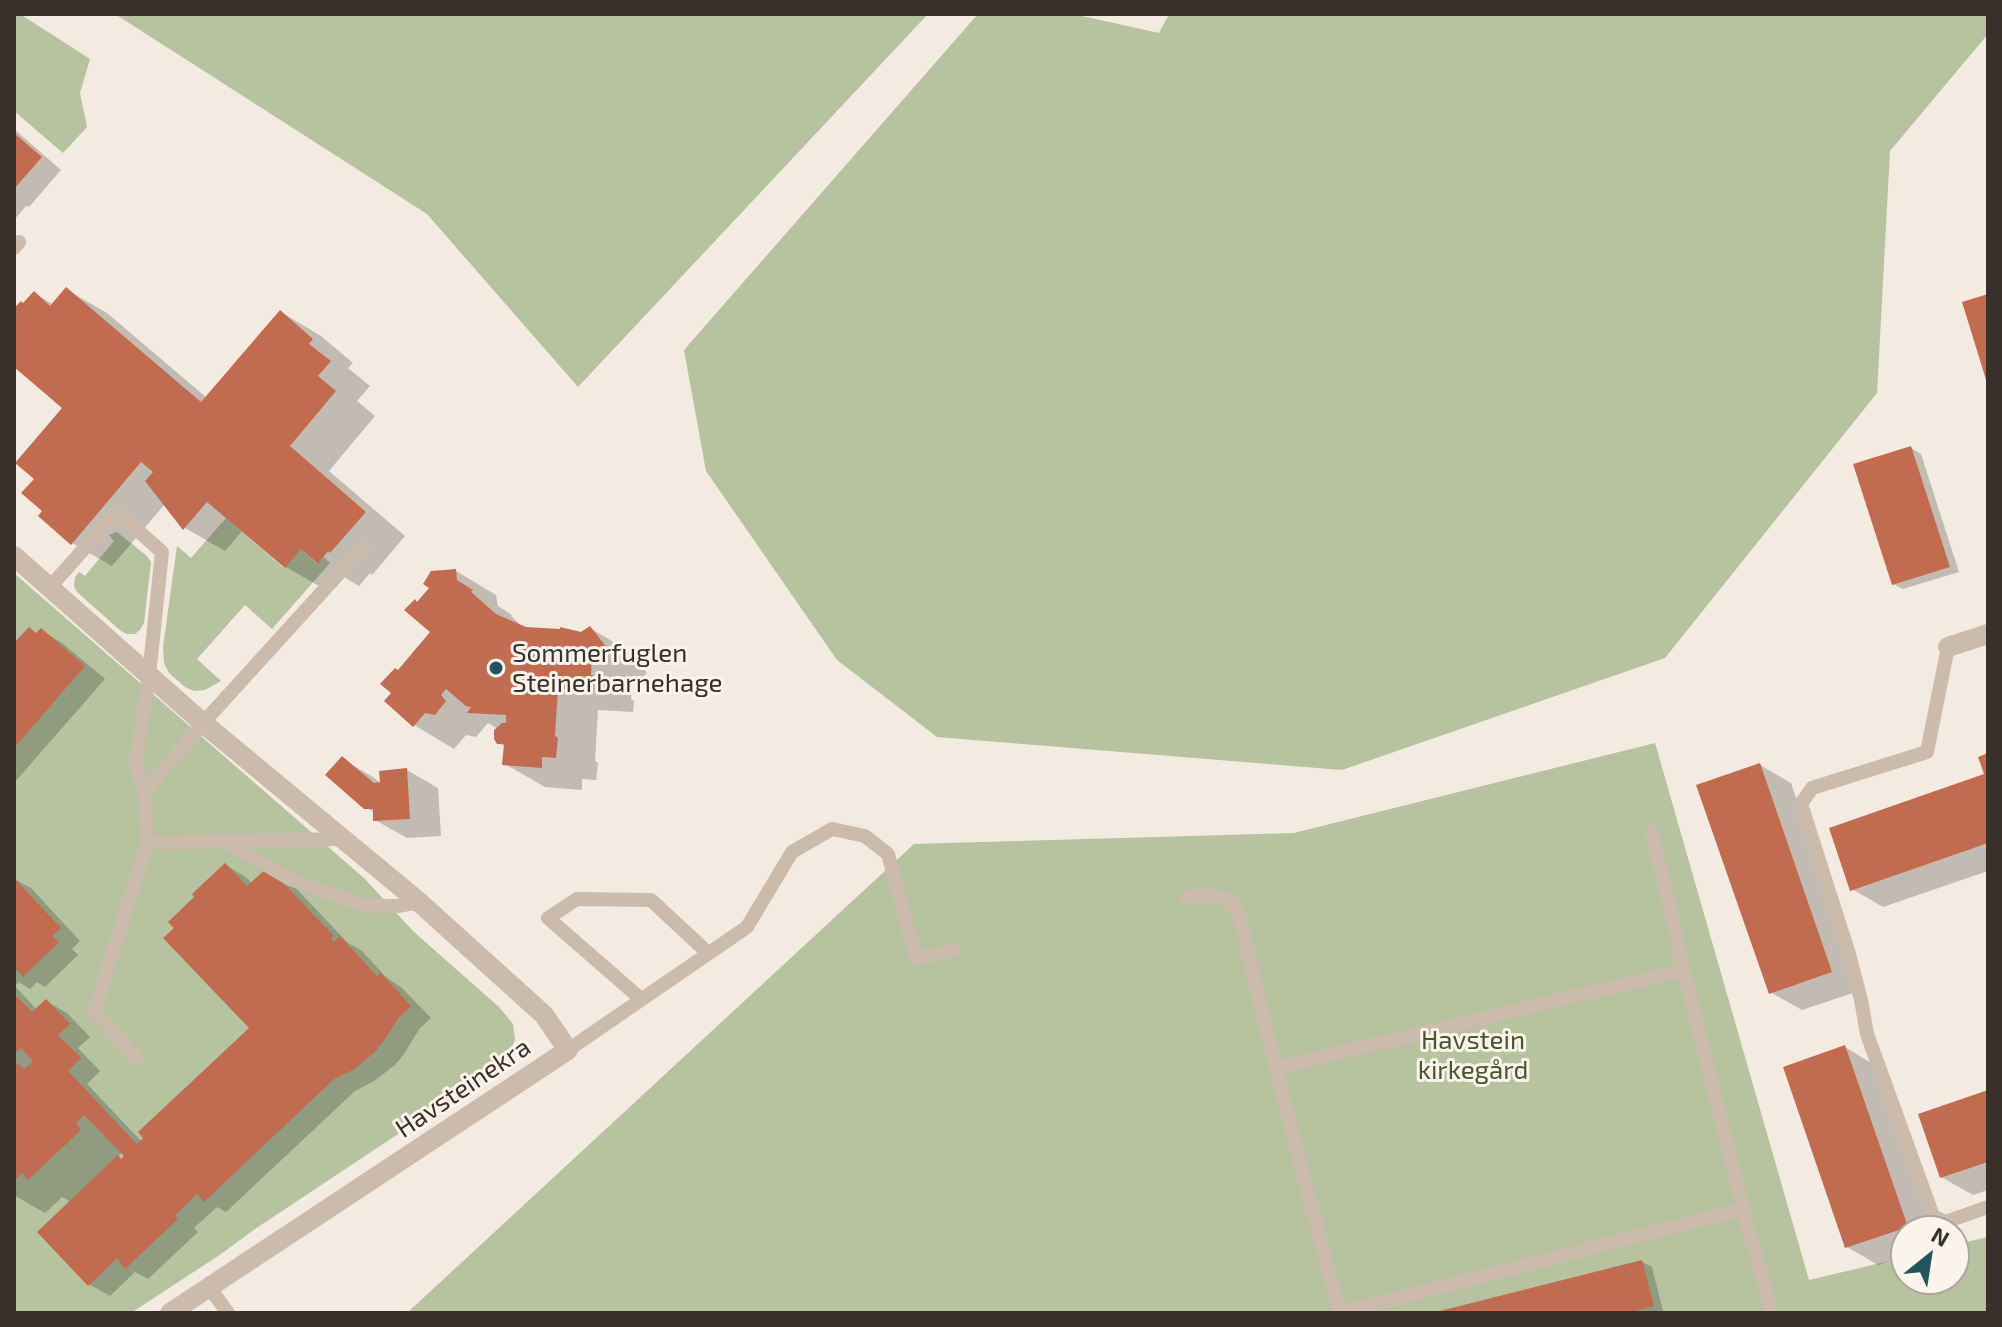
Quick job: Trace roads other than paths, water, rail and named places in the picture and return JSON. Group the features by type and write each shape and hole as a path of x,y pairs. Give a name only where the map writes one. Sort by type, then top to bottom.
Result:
{"street":[{"name":"Havsteinekra","path":"14,556 203,723 419,902 544,1015 568,1050 170,1313"},
{"path":"1948,647 1988,634"}],"lane":[{"path":"50,587 117,512 162,552 149,676 135,765 145,791 147,843 94,1012 136,1058"},
{"path":"145,791 363,547"},
{"path":"1948,647 1927,752 1812,788 1801,804 1849,954 1867,1034 1933,1216 1945,1222 1988,1207"},
{"path":"568,1050 747,927 792,852 832,829 865,836 888,854 916,959 954,950"},
{"path":"1652,832 1743,1209 1772,1313"},
{"path":"147,843 343,839"},
{"path":"226,841 290,879 366,906 398,906 419,902"},
{"path":"1185,897 1211,895 1232,902 1240,919 1340,1313 1743,1209"},
{"path":"641,999 548,918 577,899 651,900 708,953"},
{"path":"1276,1068 1684,970"},
{"path":"209,1287 228,1313"}],"place":[{"name":"Sommerfuglen Steinerbarnehage","path":"496,668"}],"park label":[{"name":"Havstein kirkegård","path":"1473,1055"}]}
